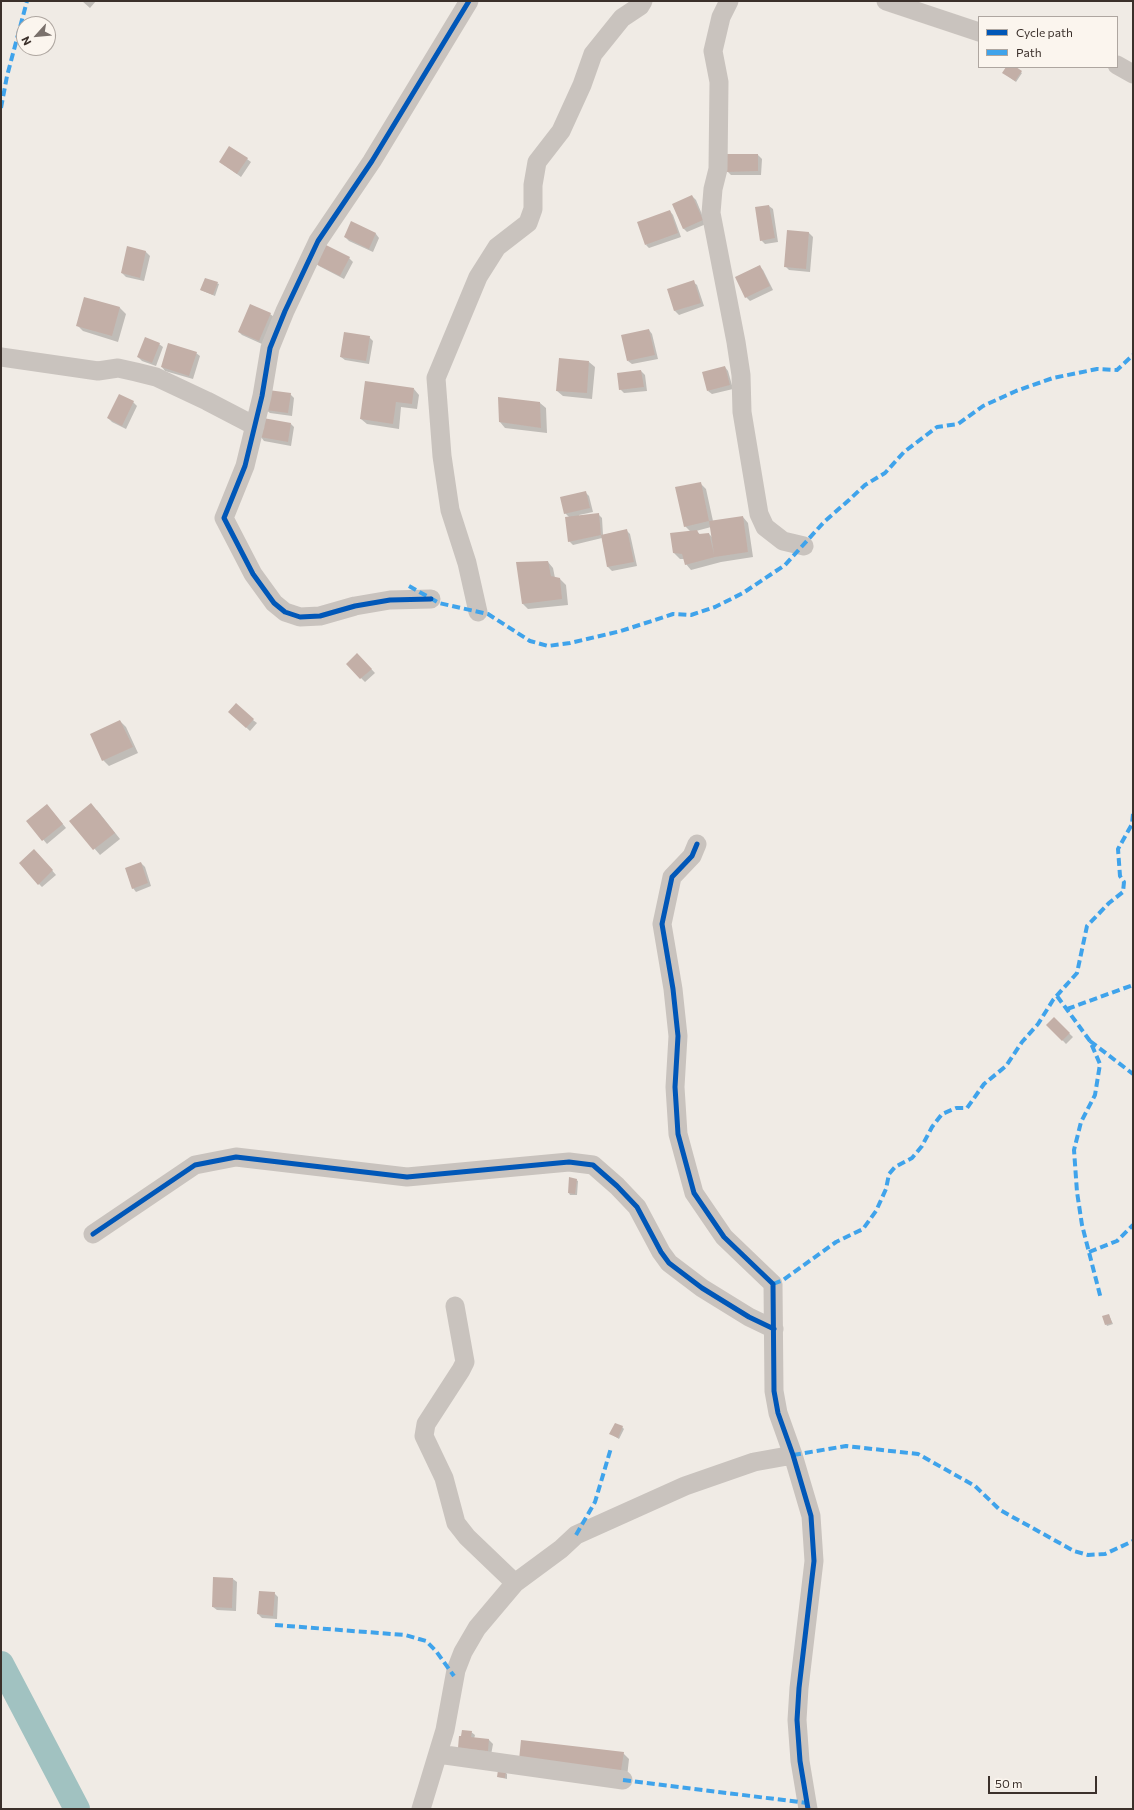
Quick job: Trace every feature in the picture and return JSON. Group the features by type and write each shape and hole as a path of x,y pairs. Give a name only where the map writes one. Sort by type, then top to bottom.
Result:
{"street":[{"path":"431,599 390,600 355,606 320,616 300,617 285,612 274,603 253,574 224,518 245,466 255,426 270,348 285,311 318,241 372,161 469,1"},
{"path":"478,612 467,563 450,510 442,456 436,378 478,277 498,247 528,223 533,209 533,185 537,162 561,131 582,85 593,54 622,18 640,6 643,1"},
{"path":"729,1 721,17 713,52 719,82 718,169 713,189 711,213 736,342 742,412 759,514 765,527 783,541 804,546"},
{"path":"886,1 978,32"},
{"path":"1118,66 1133,74"},
{"path":"1,357 98,371 118,368 156,377 207,400 255,426"},
{"path":"697,844 692,856 672,877 662,924 673,989 678,1036 675,1087 678,1134 694,1193 724,1237 773,1284 774,1391 778,1412 793,1455 811,1516 814,1561 799,1688 797,1720 800,1761 808,1809"},
{"path":"94,1234 195,1165 236,1157 407,1177 569,1162 593,1165 617,1186 637,1207 661,1252 669,1263 702,1288 749,1317 774,1329"},
{"path":"454,1306 465,1362 426,1424 424,1436 444,1478 456,1523 467,1537 515,1583"},
{"path":"421,1809 445,1730 456,1670 463,1652 477,1628 515,1583 561,1549 576,1535 685,1486 754,1462 793,1455"},
{"path":"438,1754 623,1780"}],"building":[{"path":"1005,68 1018,68 1022,71 1015,81 1002,73"},
{"path":"229,146 248,158 237,174 219,162"},
{"path":"726,154 758,154 758,171 726,172"},
{"path":"692,195 703,220 683,229 672,204"},
{"path":"769,205 775,238 760,241 755,207"},
{"path":"670,210 678,233 645,245 637,222"},
{"path":"351,221 376,233 369,249 344,237"},
{"path":"787,230 809,232 806,269 784,267"},
{"path":"324,244 350,257 340,276 314,263"},
{"path":"127,246 146,251 140,278 121,273"},
{"path":"760,265 770,286 745,298 735,277"},
{"path":"205,278 218,282 213,295 200,290"},
{"path":"694,280 701,303 674,311 667,289"},
{"path":"84,297 120,307 112,336 76,326"},
{"path":"250,304 271,313 259,341 238,332"},
{"path":"649,329 655,355 627,361 621,335"},
{"path":"344,332 370,336 366,361 340,357"},
{"path":"145,337 160,343 152,363 137,357"},
{"path":"168,343 197,352 189,376 161,367"},
{"path":"559,358 589,361 587,393 556,391"},
{"path":"725,366 730,385 707,391 702,372"},
{"path":"641,370 644,387 619,390 617,373"},
{"path":"365,381 414,388 412,404 396,402 393,424 360,419"},
{"path":"268,390 291,393 288,413 265,410"},
{"path":"119,394 134,401 122,426 107,418"},
{"path":"498,397 540,402 541,428 499,422"},
{"path":"263,418 291,423 288,442 260,437"},
{"path":"701,482 709,521 684,527 675,487"},
{"path":"586,491 590,508 564,514 560,497"},
{"path":"599,513 601,535 568,542 565,517"},
{"path":"743,516 748,552 715,557 685,565 682,554 673,553 670,533 697,530 699,534 709,533 714,554 709,521"},
{"path":"627,529 634,562 607,567 601,535"},
{"path":"548,561 551,576 560,578 562,599 522,604 516,562"},
{"path":"357,653 372,669 360,679 346,664"},
{"path":"236,703 254,719 246,728 228,712"},
{"path":"120,720 133,747 102,761 90,734"},
{"path":"91,803 115,833 93,850 69,821"},
{"path":"47,804 63,824 42,841 26,821"},
{"path":"34,849 53,870 38,885 19,863"},
{"path":"141,862 148,883 132,889 125,868"},
{"path":"1054,1017 1070,1033 1062,1041 1046,1025"},
{"path":"569,1177 577,1179 575,1194 568,1193"},
{"path":"1109,1314 1112,1323 1105,1325 1102,1316"},
{"path":"615,1423 623,1426 618,1438 609,1434"},
{"path":"213,1577 233,1578 232,1608 212,1607"},
{"path":"259,1591 275,1592 273,1616 257,1614"},
{"path":"462,1730 472,1731 471,1737 489,1739 488,1751 458,1748 459,1736 461,1736"},
{"path":"521,1740 624,1752 621,1771 519,1760"},
{"path":"498,1770 506,1771 505,1778 497,1777"}],"waterway":[{"path":"1,1664 77,1809"}],"marked path":[{"path":"1,108 7,76 27,1"},
{"path":"409,586 439,603 488,614 530,641 548,646 570,643 621,631 673,614 691,615 715,607 743,593 785,565 824,522 865,485 885,473 904,452 937,427 958,424 983,406 1016,391 1053,378 1097,369 1117,370 1133,355"},
{"path":"773,1284 783,1280 836,1242 863,1229 876,1211 886,1189 889,1174 895,1167 912,1158 922,1146 932,1127 942,1114 956,1108 967,1108 984,1084 1006,1066 1022,1042 1038,1024 1053,1000 1077,973 1087,926 1109,903 1123,892 1124,882 1120,876 1118,849 1132,824 1133,814"},
{"path":"1067,1009 1133,985"},
{"path":"1057,996 1090,1041 1100,1064 1095,1095 1081,1122 1074,1150 1077,1192 1082,1225 1101,1299"},
{"path":"1090,1041 1133,1074"},
{"path":"1089,1252 1117,1241 1133,1225"},
{"path":"793,1455 846,1446 918,1454 975,1486 1000,1510 1074,1551 1088,1555 1105,1554 1133,1541"},
{"path":"576,1535 595,1502 611,1448"},
{"path":"275,1625 405,1635 426,1641 436,1651 454,1676"},
{"path":"623,1780 807,1803"}],"cycle path":[{"path":"431,599 390,600 355,606 320,616 300,617 285,612 274,603 253,574 224,518 245,466 262,396 270,348 285,311 318,241 372,161 469,1"},
{"path":"697,844 692,856 672,877 662,924 673,989 678,1036 675,1087 678,1134 694,1193 724,1237 773,1284 774,1391 778,1413 793,1455 811,1516 814,1561 799,1688 797,1720 800,1761 808,1809"},
{"path":"93,1234 195,1165 236,1157 407,1177 569,1162 593,1165 617,1186 637,1207 661,1252 669,1263 702,1288 749,1317 774,1329"}]}
